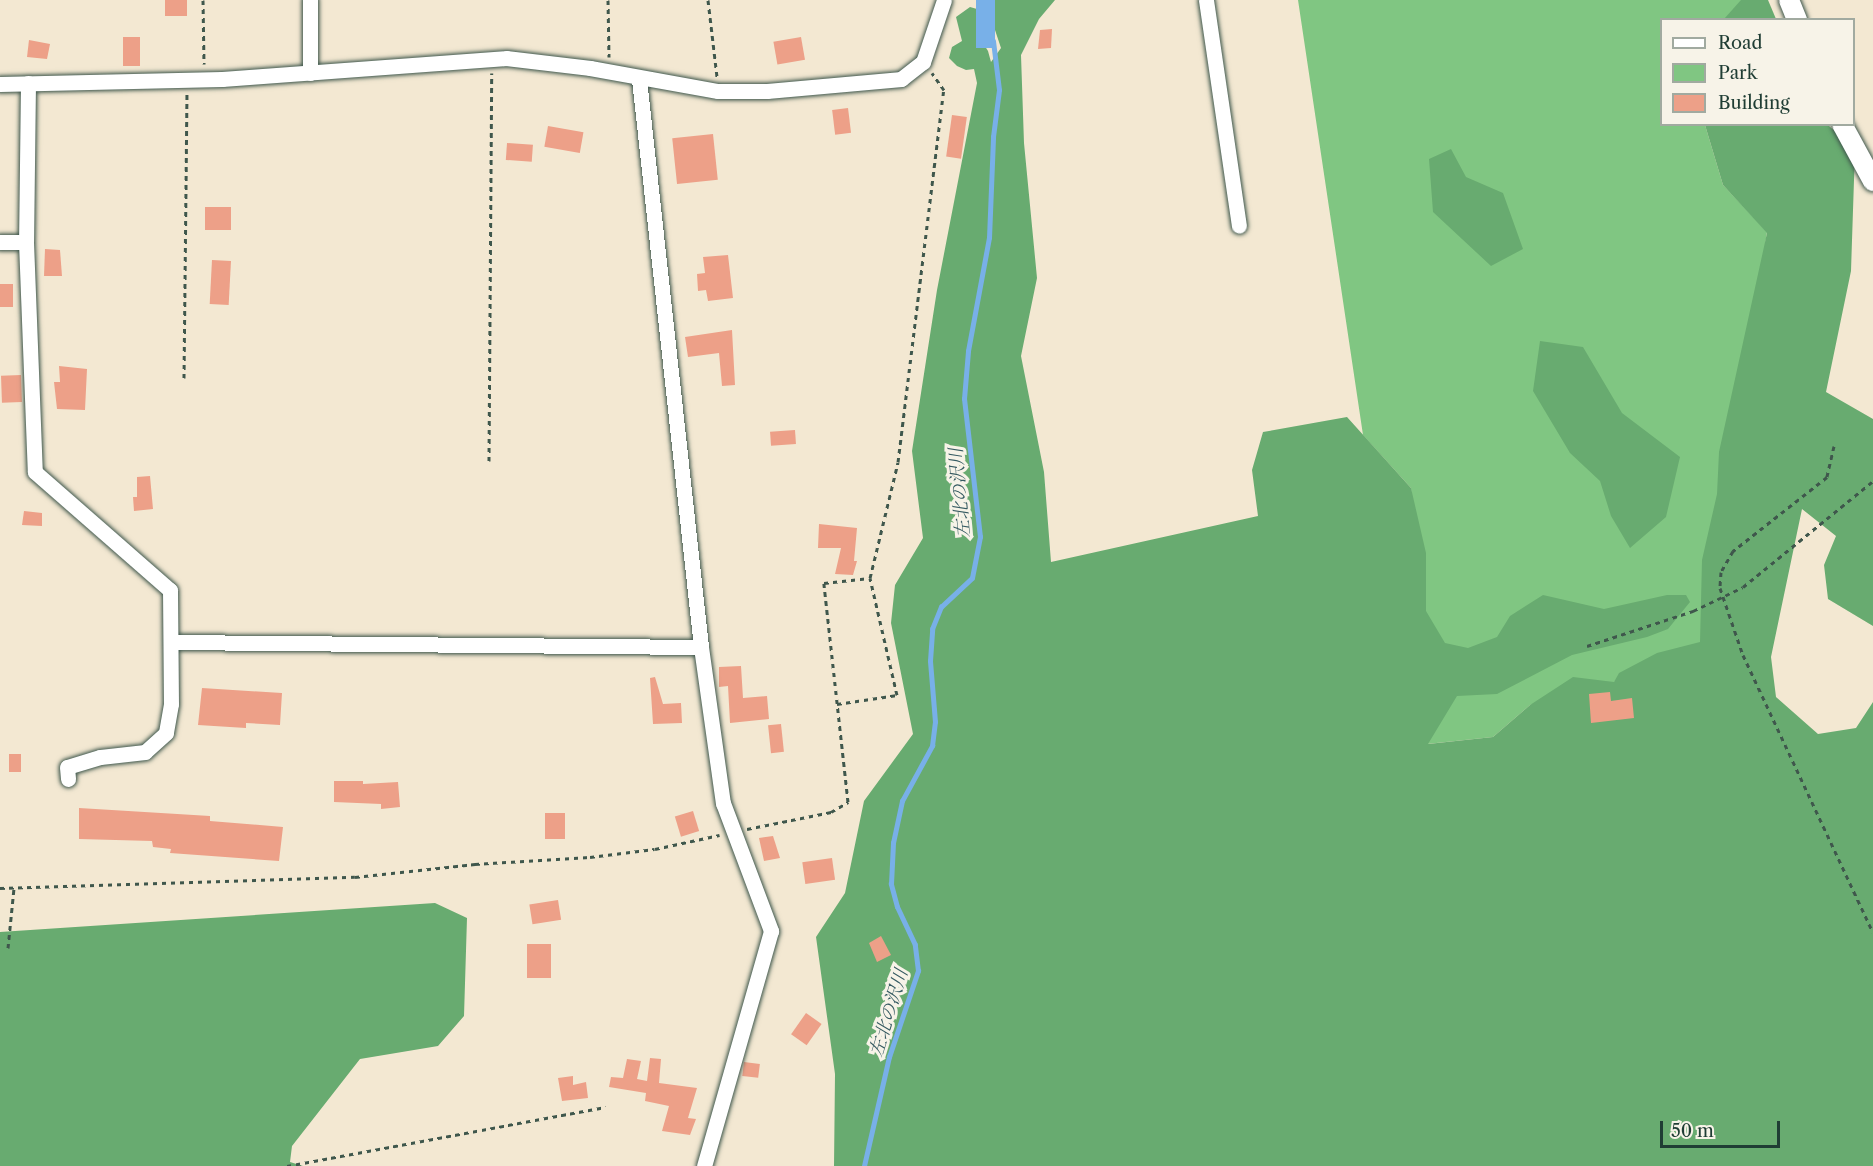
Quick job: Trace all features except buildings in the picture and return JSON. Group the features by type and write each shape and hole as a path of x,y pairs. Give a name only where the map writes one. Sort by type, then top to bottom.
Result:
{"main road":[{"path":"1790,0 1796,18"},
{"path":"1843,126 1873,181"}],"street":[{"path":"310,0 310,73"},
{"path":"0,84 204,79 506,58 609,71 639,79 718,91 767,91 901,79 923,62 944,0"},
{"path":"1206,0 1239,226"},
{"path":"639,79 701,647 723,803 771,931 704,1166"},
{"path":"28,83 26,242 35,472 170,590 171,704 166,733 145,752 100,757 67,767 68,779"},
{"path":"0,242 26,242"},
{"path":"171,642 701,647"}],"path":[{"path":"203,0 204,79"},
{"path":"608,0 609,71"},
{"path":"708,0 718,91"},
{"path":"489,461 493,210 492,59"},
{"path":"837,704 897,695 870,578 898,462 944,90 923,62"},
{"path":"184,378 187,79"},
{"path":"1834,446 1827,477 1733,551 1721,572 1722,596 1743,655 1873,932"},
{"path":"1587,646 1693,611 1743,587 1873,481"},
{"path":"0,888 355,877 475,864 600,856 655,849 831,812 848,802 824,583 870,578"},
{"path":"8,948 14,888"},
{"path":"287,1166 606,1107"}],"green space":[{"path":"985,0 1055,0 1039,19 1021,55 1024,143 1037,278 1021,356 1044,472 1051,562 1258,516 1252,470 1263,432 1347,417 1411,488 1426,553 1426,611 1445,643 1468,648 1497,637 1510,616 1543,595 1604,609 1667,595 1686,595 1690,602 1668,629 1647,637 1572,655 1497,694 1457,696 1428,744 1493,737 1530,705 1573,677 1614,682 1619,673 1657,653 1700,642 1702,560 1717,494 1719,452 1767,233 1723,185 1705,126 1829,126 1855,150 1851,271 1826,392 1873,419 1873,626 1828,599 1824,565 1836,536 1802,509 1771,657 1776,697 1818,734 1856,728 1873,702 1873,1166 834,1166 835,1074 816,937 845,893 864,801 913,734 891,623 895,585 923,538 912,451 937,290 977,83 974,69 966,70 957,66 949,58 952,47 962,41 956,17 970,7 984,11 984,21 978,35 988,51 991,62 1001,48"},
{"path":"1298,0 1751,0 1743,18 1660,18 1660,126 1705,126 1723,185 1767,232 1705,657 1530,705 1493,737 1427,744 1411,488 1363,435"},
{"path":"1741,0 1768,0 1776,18 1725,18"},
{"path":"1451,149 1466,177 1503,193 1523,249 1491,266 1433,212 1429,159"},
{"path":"1540,341 1583,347 1622,413 1680,457 1666,517 1630,548 1611,516 1600,481 1570,453 1533,391"},
{"path":"435,903 467,918 464,1016 438,1046 360,1059 292,1146 290,1162 303,1166 0,1166 0,932"}],"water":[{"path":"976,0 995,0 995,48 976,48"}],"waterway":[{"name":"左北の沢川","path":"864,1166 889,1057 918,971 915,945 897,907 891,884 893,843 902,801 932,746 935,722 930,661 932,629 941,607 972,578 980,537 964,399 968,351 989,238 993,137 999,90 993,41"}]}
